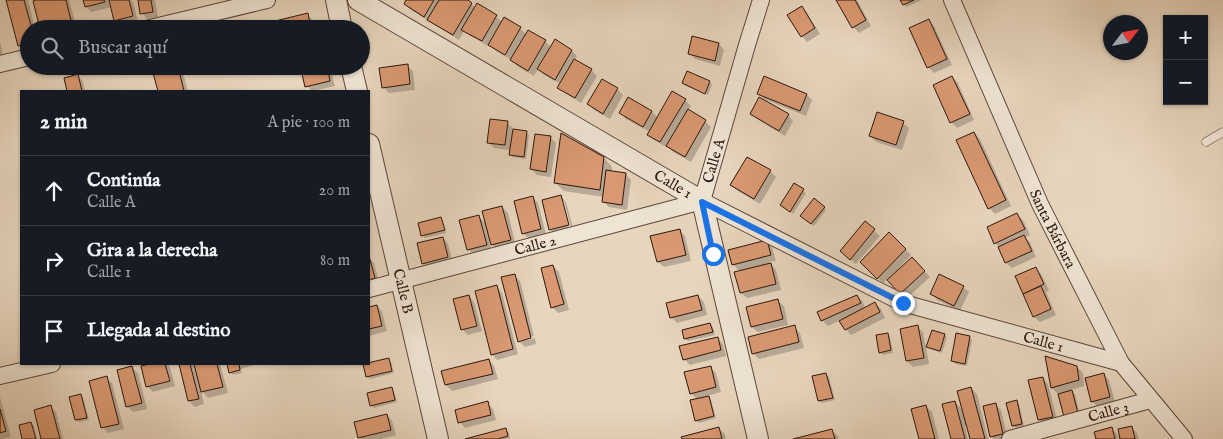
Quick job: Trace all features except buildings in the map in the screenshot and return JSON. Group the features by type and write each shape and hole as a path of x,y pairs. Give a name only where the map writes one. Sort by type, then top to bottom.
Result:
{"street":[{"path":"184,20 268,0"},
{"path":"336,0 340,20"},
{"name":"Calle 1","path":"358,0 702,202 903,303 1120,363"},
{"name":"Calle A","path":"758,439 702,202 761,0"},
{"name":"Santa Bárbara","path":"952,0 1040,204 1120,363 1184,439"},
{"path":"0,64 20,59"},
{"path":"353,75 357,90"},
{"name":"Calle B","path":"370,148 438,439"},
{"name":"Calle 2","path":"370,289 702,202"},
{"path":"0,376 48,365"},
{"name":"Calle 3","path":"1010,439 1150,400"}],"lane":[{"path":"1206,142 1223,132"}],"route":[{"path":"713,254 702,202 903,303"}]}
